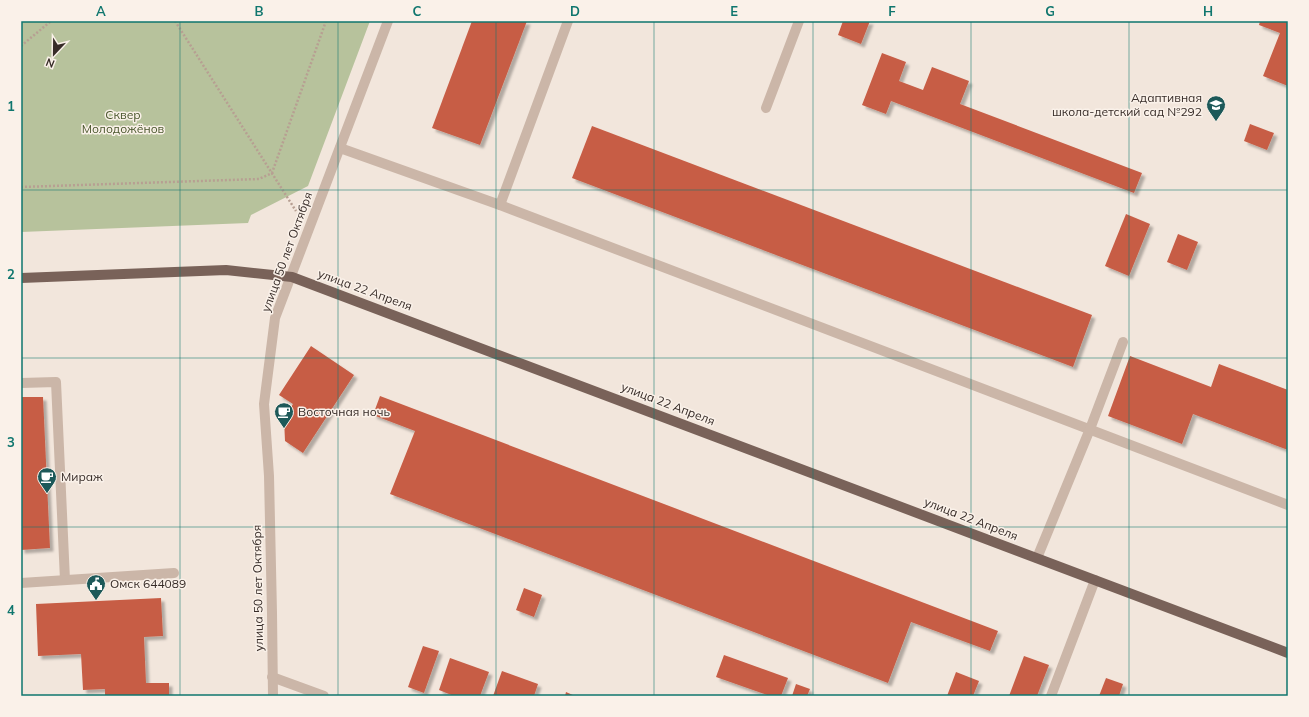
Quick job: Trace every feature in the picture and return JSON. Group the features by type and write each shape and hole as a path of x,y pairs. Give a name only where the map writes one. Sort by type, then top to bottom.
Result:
{"main road":[{"name":"улица 22 Апреля","path":"21,278 226,270 292,277 1288,653"}],"street":[{"name":"улица 50 лет Октября","path":"273,696 269,476 264,404 276,318 388,21"},
{"path":"500,205 568,21"},
{"path":"766,108 799,21"},
{"path":"340,148 500,205 1288,505"},
{"path":"1037,558 1090,429 1123,342"},
{"path":"21,383 56,382 65,580"},
{"path":"21,583 174,573"},
{"path":"1051,696 1095,580"},
{"path":"272,677 324,696"}],"path":[{"path":"21,46 51,21"},
{"path":"175,21 308,232"},
{"path":"21,187 259,179 272,173 326,21"}],"green space":[{"name":"Сквер Молодожёнов","path":"21,21 370,21 308,186 251,215 248,223 21,232"}],"building":[{"path":"472,21 527,21 480,145 432,128"},
{"path":"843,21 870,21 861,44 838,35"},
{"path":"1260,21 1288,21 1288,86 1263,76 1280,33 1259,25"},
{"path":"882,53 906,62 899,81 923,90 932,67 969,81 960,104 1142,173 1134,193 891,101 886,114 862,105"},
{"path":"1250,124 1274,133 1267,150 1244,141"},
{"path":"592,126 1092,315 1073,367 572,178"},
{"path":"1126,214 1150,224 1129,276 1105,266"},
{"path":"1178,234 1198,242 1187,270 1167,262"},
{"path":"311,346 354,375 303,453 285,441 284,419 293,404 279,395"},
{"path":"1130,356 1211,387 1219,364 1288,390 1288,450 1193,414 1182,444 1108,416"},
{"path":"380,396 998,631 990,651 911,622 888,683 390,494 415,431 373,415"},
{"path":"21,397 43,397 50,548 21,550"},
{"path":"524,588 542,595 534,617 516,610"},
{"path":"161,598 163,636 144,637 146,683 169,683 169,696 105,696 105,689 83,690 81,654 38,656 36,604"},
{"path":"423,646 439,651 424,693 408,687"},
{"path":"724,655 788,678 781,696 770,696 716,677"},
{"path":"1024,656 1049,665 1037,696 1009,696"},
{"path":"450,658 489,672 480,696 454,696 439,690"},
{"path":"502,671 538,684 534,696 493,696"},
{"path":"956,672 979,681 973,696 947,696"},
{"path":"1106,678 1123,684 1119,696 1099,696"},
{"path":"796,684 810,689 807,696 792,696"},
{"path":"566,692 575,696 565,696"}],"place":[{"name":"Адаптивная школа-детский сад №292","path":"1216,122"},
{"name":"Восточная ночь","path":"284,429"},
{"name":"Мираж","path":"47,494"},
{"name":"Омск 644089","path":"96,601"}]}
